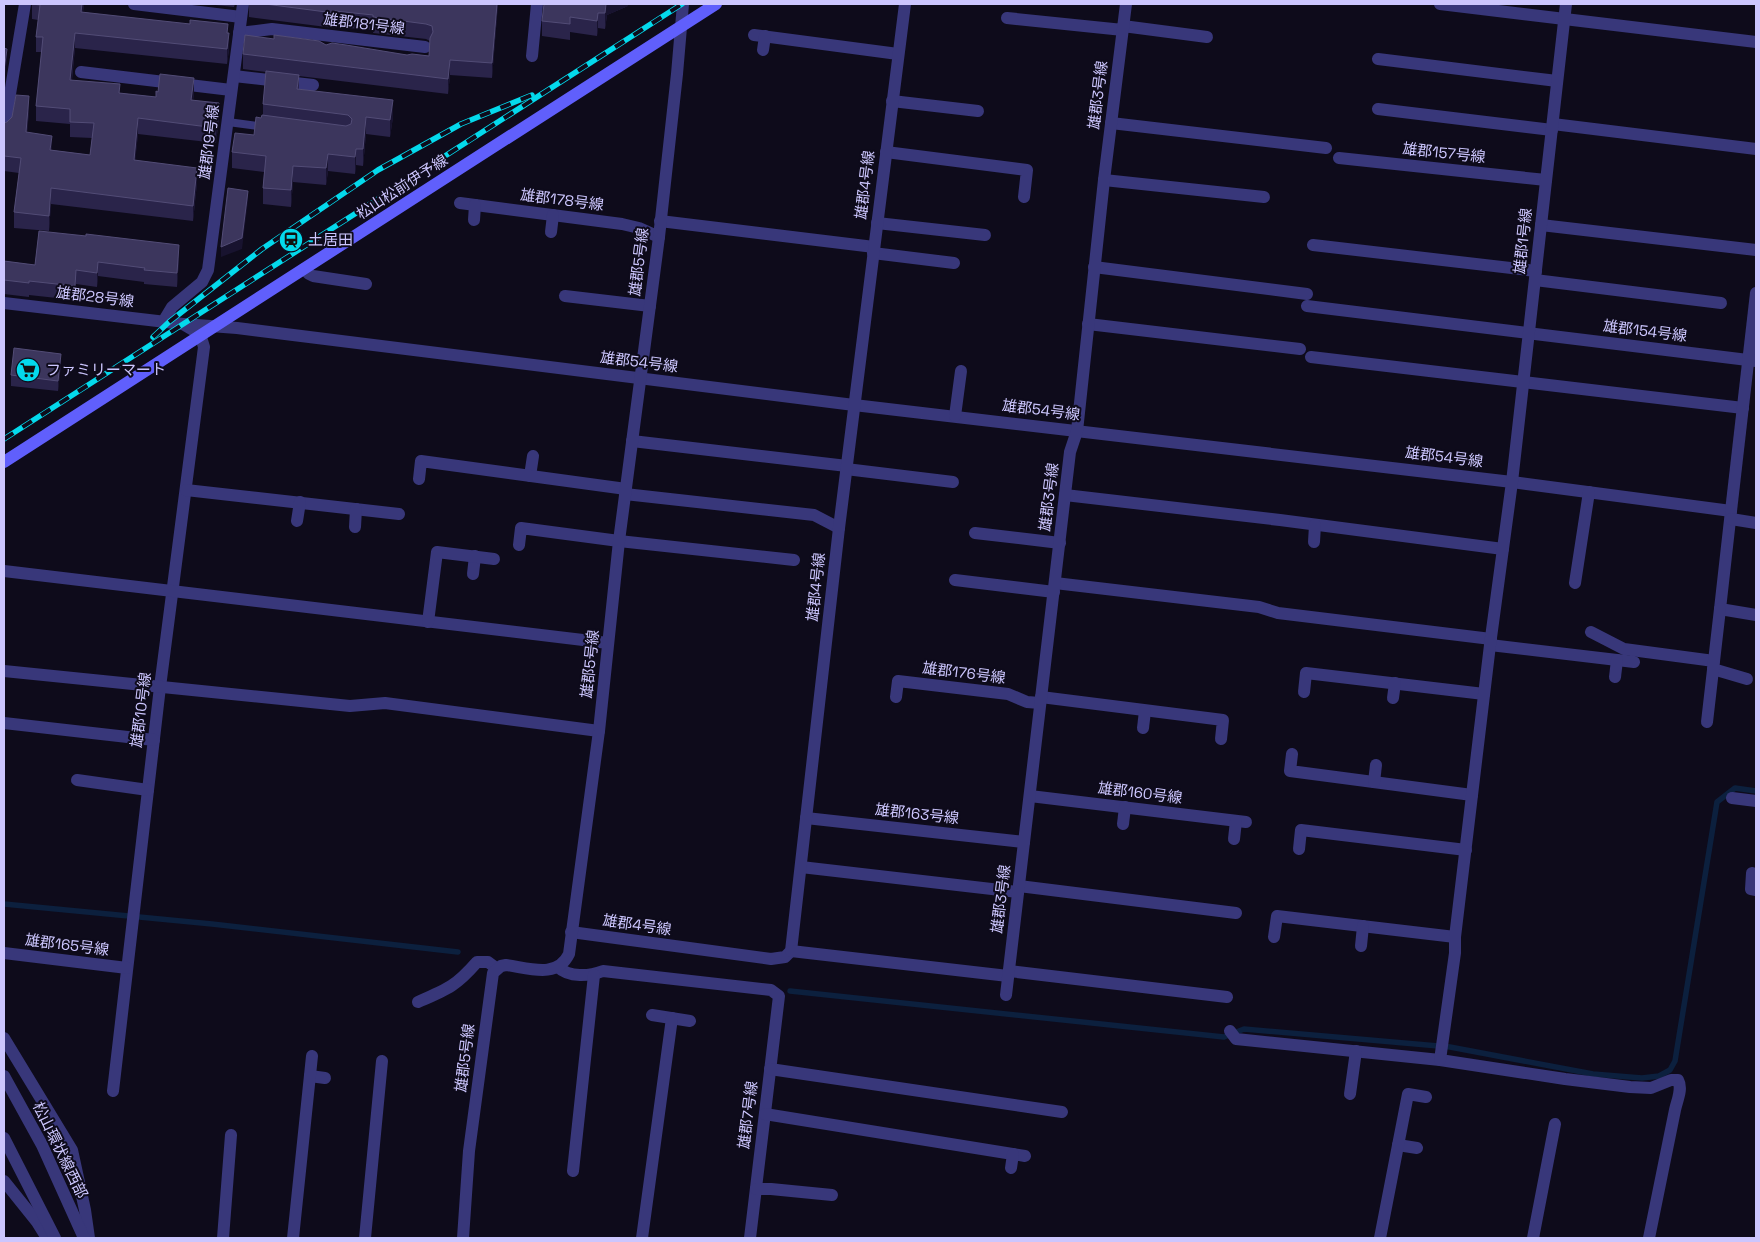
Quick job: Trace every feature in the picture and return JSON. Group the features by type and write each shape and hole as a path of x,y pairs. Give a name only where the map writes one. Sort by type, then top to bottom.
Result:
{"main road":[{"name":"松山松前伊予線","path":"4,462 200,334 716,4"}],"street":[{"path":"4,130 10,57 25,4"},
{"path":"134,4 199,8 241,18"},
{"name":"雄郡19号線","path":"163,322 172,308 202,282 208,270 242,4"},
{"path":"532,56 537,4"},
{"name":"雄郡5号線","path":"558,967 565,962 569,954 599,731 619,541 660,221 683,4"},
{"name":"雄郡4号線","path":"571,932 770,959 785,957 791,951 846,468 904,4"},
{"name":"雄郡3号線","path":"1006,995 1070,452 1076,431 1126,4"},
{"path":"1440,4 1756,42"},
{"name":"雄郡1号線","path":"1441,1053 1455,953 1455,937 1484,694 1512,482 1566,4"},
{"path":"1007,18 1207,37"},
{"name":"雄郡181号線","path":"239,33 272,29 329,36 410,50 425,47"},
{"path":"763,50 759,35 898,54"},
{"path":"327,52 329,36"},
{"path":"1378,59 1557,81"},
{"path":"81,72 231,90"},
{"path":"234,76 313,85"},
{"path":"892,101 978,111"},
{"path":"1378,109 1756,149"},
{"path":"1111,123 1326,148"},
{"path":"886,152 1027,170 1024,197"},
{"name":"雄郡157号線","path":"1339,158 1546,180"},
{"path":"1104,180 1264,197"},
{"name":"雄郡178号線","path":"460,203 622,224 639,228 658,237"},
{"path":"474,220 475,206"},
{"path":"551,232 553,215"},
{"path":"660,221 874,250 954,263"},
{"path":"877,222 985,236"},
{"path":"1541,225 1756,250"},
{"path":"1313,245 1721,303"},
{"name":"雄郡154号線","path":"1094,267 1529,333 1752,360"},
{"path":"304,269 313,276 366,284"},
{"path":"1707,722 1743,408 1752,360 1756,293"},
{"path":"565,296 650,306"},
{"name":"雄郡28号線","path":"4,303 213,327"},
{"name":"雄郡28号線","path":"183,324 200,334"},
{"path":"1088,324 1743,408"},
{"name":"雄郡54号線","path":"213,327 247,329 639,379 1512,482 1589,492 1731,515 1756,523"},
{"name":"雄郡10号線","path":"113,1091 160,687 174,591 204,347 200,334"},
{"path":"955,416 961,370"},
{"path":"632,441 953,482"},
{"path":"530,476 533,456"},
{"path":"419,479 421,462 814,515 839,528"},
{"path":"186,490 399,514"},
{"path":"1575,583 1589,492"},
{"path":"1066,495 1503,549"},
{"path":"297,521 300,502"},
{"path":"354,527 356,509"},
{"path":"1314,542 1315,525"},
{"path":"519,545 521,528 619,541 794,560"},
{"path":"975,533 1060,543"},
{"path":"428,622 437,552 494,559"},
{"path":"473,574 475,556"},
{"path":"4,571 608,643"},
{"path":"954,580 1259,607 1278,613 1634,662"},
{"path":"1720,609 1756,614"},
{"path":"1591,632 1624,650 1714,665 1747,679"},
{"path":"1615,677 1617,660"},
{"path":"4,671 350,706 385,703 599,731"},
{"path":"1304,692 1306,673 1484,694"},
{"name":"雄郡176号線","path":"896,697 898,681 1008,694 1027,702 1041,700"},
{"path":"1393,698 1395,683"},
{"path":"1041,700 1223,720 1221,739"},
{"path":"1143,728 1145,710"},
{"path":"4,723 154,740"},
{"path":"1292,754 1290,771 1472,795"},
{"path":"1374,782 1376,766"},
{"path":"76,780 148,790"},
{"name":"雄郡160号線","path":"1030,796 1241,822 1234,839"},
{"path":"1732,798 1756,801"},
{"path":"1123,824 1125,808"},
{"name":"雄郡163号線","path":"806,818 1024,842"},
{"path":"1299,849 1301,830 1466,850"},
{"path":"801,867 1236,913"},
{"path":"1752,873 1751,889 1756,890"},
{"path":"1274,937 1277,916 1455,937"},
{"path":"1361,946 1363,926"},
{"path":"791,951 1227,997"},
{"name":"雄郡165号線","path":"4,953 127,968"},
{"path":"418,1002 449,989 462,980 477,962 488,962 496,968 506,965 550,971 558,967 563,972 594,975 573,1171"},
{"name":"雄郡5号線","path":"463,1238 469,1151 491,978 496,968"},
{"name":"雄郡7号線","path":"594,975 603,971 771,990 778,996 750,1238"},
{"path":"652,1016 690,1021"},
{"path":"642,1238 672,1018"},
{"path":"1233,1035 1356,1051 1441,1053 1565,1079 1640,1088 1651,1088 1671,1080 1678,1080 1680,1092 1649,1238"},
{"path":"4,1038 72,1150 89,1238"},
{"path":"1350,1094 1356,1051"},
{"path":"293,1238 312,1056"},
{"path":"365,1238 382,1061"},
{"path":"770,1069 1062,1112"},
{"name":"松山環状線西部","path":"4,1076 42,1145 84,1238"},
{"path":"310,1076 325,1078"},
{"path":"1380,1238 1408,1094 1426,1097"},
{"path":"765,1114 1019,1155 1011,1168"},
{"path":"1533,1238 1555,1124"},
{"path":"223,1238 231,1136"},
{"path":"4,1138 55,1238"},
{"path":"1398,1145 1417,1148"},
{"path":"4,1181 37,1222 47,1238"},
{"path":"756,1189 832,1195"}],"lane":[{"path":"228,122 273,128"}],"building":[{"path":"32,4 82,4 81,12 190,24 190,20 228,24 227,49 75,33 70,80 120,84 119,93 156,97 160,74 194,78 191,100 219,103 216,128 138,118 134,160 197,168 193,206 51,188 49,216 14,212 21,158 4,156 4,123 12,117 16,95 29,96 26,132 52,136 50,150 90,155 94,123 70,122 70,109 36,106 43,37 36,37 40,5"},
{"path":"265,4 497,4 492,63 450,60 448,79 243,54 245,35 274,39 274,35 319,41 326,45 332,43 407,55 429,56 430,38 433,32 432,26 426,24 373,17 373,15 335,11 334,13"},
{"path":"544,4 606,4 605,13 598,13 597,21 570,17 570,24 542,21"},
{"path":"4,48 7,49 4,70"},
{"path":"266,71 299,75 297,89 393,100 390,120 366,117 363,149 356,149 355,157 328,154 326,168 293,166 291,190 263,188 266,156 232,152 235,133 254,135 256,117 261,118 262,115 346,126 351,124 352,119 348,115 263,104"},
{"path":"228,188 248,191 242,238 221,247"},
{"path":"39,231 86,236 86,234 179,245 177,273 144,270 145,268 98,262 97,273 76,270 75,286 4,280 4,261 35,265"},
{"path":"14,348 61,354 58,381 11,375"}],"waterway":[{"path":"790,991 1224,1037 1244,1029 1450,1047 1593,1074 1642,1078 1659,1076 1670,1070 1675,1061 1717,802 1735,788 1756,791"},
{"path":"4,904 212,924 458,952"}],"railway":[{"path":"4,439 682,4"},
{"path":"153,337 169,322 262,249 378,170 461,124 532,95"}],"place":[{"name":"土居田","path":"291,240"},
{"name":"ファミリーマート","path":"28,370"}]}
